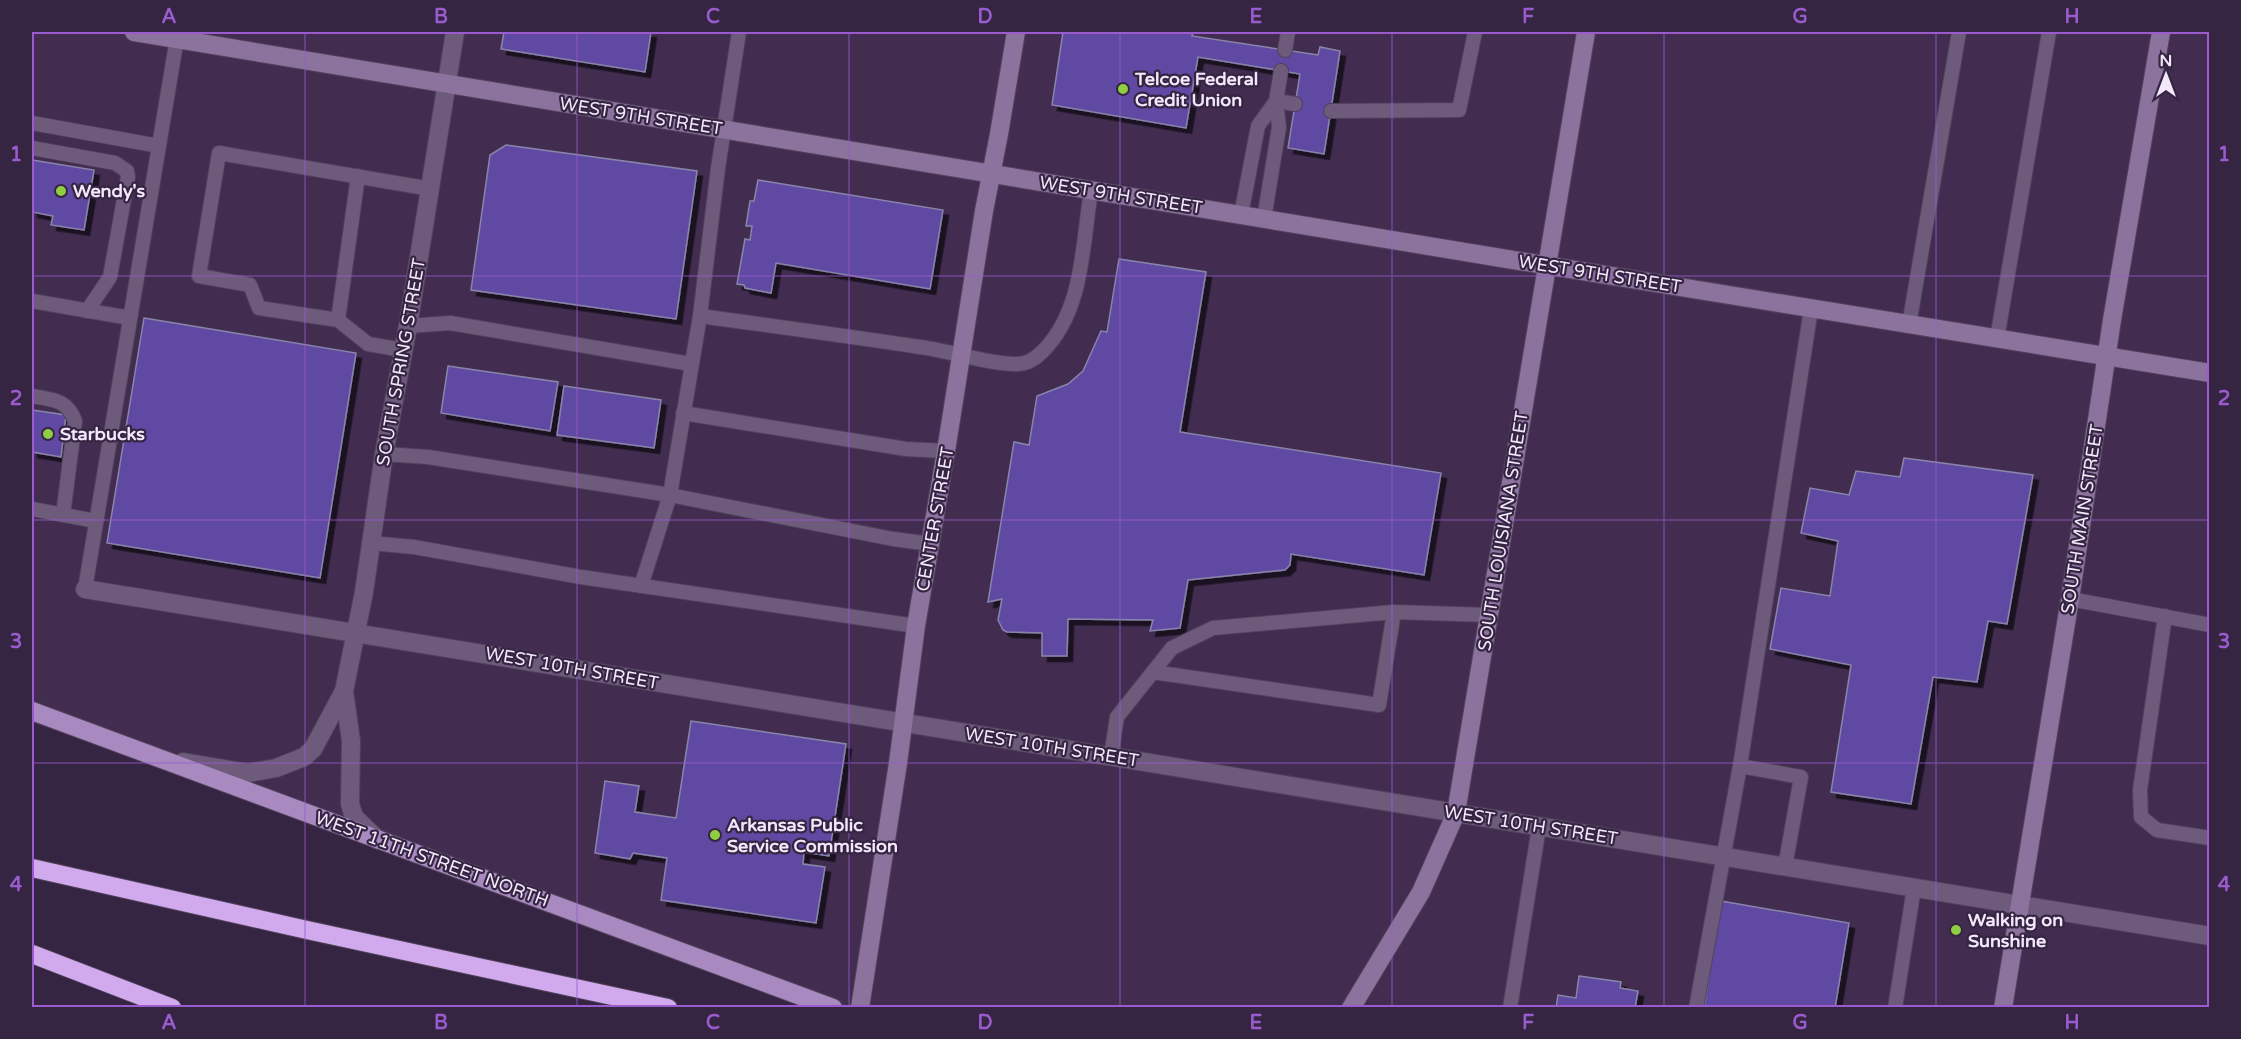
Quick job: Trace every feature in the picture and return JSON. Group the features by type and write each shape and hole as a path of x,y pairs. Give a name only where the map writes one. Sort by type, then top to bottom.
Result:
{"highway":[{"path":"32,868 668,1008"},
{"path":"32,954 171,1008"}],"main road":[{"name":"WEST 9TH STREET","path":"134,32 177,35 446,83 991,174 2210,373"},
{"name":"CENTER STREET","path":"860,1008 904,723 916,626 1016,32"},
{"name":"SOUTH LOUISIANA STREET","path":"1351,1008 1421,892 1456,813 1586,32"},
{"name":"SOUTH MAIN STREET","path":"2003,1008 2161,32"},
{"name":"WEST 11TH STREET NORTH","path":"32,711 833,1008"}],"street":[{"name":"SOUTH SPRING STREET","path":"159,759 248,773 276,768 304,757 313,749 344,691 357,634 384,454 408,326 455,32"},
{"name":"WEST 10TH STREET","path":"85,589 2210,936"},
{"name":"SOUTH SPRING STREET","path":"344,691 351,741 350,804 354,817 378,840"}],"lane":[{"path":"641,586 670,495 700,316 718,168 739,32"},
{"path":"1284,50 1288,32"},
{"path":"1331,111 1459,110 1475,32"},
{"path":"1909,325 1959,32"},
{"path":"1997,339 2049,32"},
{"path":"85,589 177,35"},
{"path":"1264,219 1279,127 1276,101 1281,71"},
{"path":"1276,101 1295,104"},
{"path":"1240,215 1258,126 1276,101"},
{"path":"32,123 159,146"},
{"path":"32,148 115,163 127,171 128,177 110,278 87,311"},
{"path":"403,350 368,344 338,320 259,308 250,285 199,276 219,153 431,189"},
{"path":"338,320 358,176"},
{"path":"700,316 923,347 1015,364 1028,363 1041,353 1065,322 1072,304 1091,190"},
{"path":"32,301 130,318"},
{"path":"1696,1008 1740,765 1811,309"},
{"path":"408,326 450,323 691,364"},
{"path":"32,396 57,400 70,408 75,421 63,515"},
{"path":"683,413 906,448 946,451"},
{"path":"384,454 428,457 670,495 893,539 931,544"},
{"path":"32,509 96,521"},
{"path":"371,543 414,547 641,586 916,626"},
{"path":"2070,599 2210,625"},
{"path":"1111,757 1117,717 1172,648 1213,628 1394,612 1489,615"},
{"path":"1154,672 1379,705 1394,612"},
{"path":"2165,616 2140,790 2141,817 2157,830 2210,838"},
{"path":"1740,765 1801,777 1785,867"},
{"path":"1510,1008 1539,827"},
{"path":"1895,1008 1914,888"}],"shaded area":[{"path":"32,32 2209,32 2209,1007 831,1007 378,840 32,701"}],"building":[{"path":"504,32 651,32 645,72 501,49"},
{"name":"Telcoe Federal Credit Union","path":"1063,32 1193,32 1192,36 1318,55 1320,47 1340,51 1324,154 1288,148 1300,74 1198,57 1186,128 1052,105"},
{"path":"506,145 697,171 676,319 471,290 490,155"},
{"name":"Wendy's","path":"32,160 94,170 84,230 51,225 53,216 32,212"},
{"path":"758,180 943,210 930,289 776,263 771,293 745,288 744,285 737,284 745,239 750,240 752,226 746,226 750,201 754,201"},
{"path":"1119,259 1206,272 1180,432 1441,473 1424,575 1291,554 1290,565 1285,570 1188,580 1180,628 1150,631 1153,620 1068,619 1067,656 1042,656 1042,633 1003,630 998,620 1002,599 988,602 1014,442 1029,445 1037,396 1068,384 1083,371 1101,331 1107,332"},
{"path":"144,318 356,353 320,578 107,543"},
{"path":"448,366 558,382 550,431 441,413"},
{"path":"564,386 661,400 654,448 557,435"},
{"name":"Starbucks","path":"32,410 66,415 61,457 32,452"},
{"path":"1904,458 2033,475 2007,624 1988,621 1977,682 1933,677 1911,804 1831,792 1851,665 1770,649 1781,588 1830,596 1838,541 1801,533 1810,488 1849,495 1856,471 1900,477"},
{"name":"Arkansas Public Service Commission","path":"691,721 846,744 829,856 804,852 803,864 825,867 816,923 661,900 667,858 633,853 630,859 595,853 605,781 639,786 635,812 676,818"},
{"path":"1721,901 1849,923 1835,1008 1704,1008"},
{"path":"1579,976 1621,982 1620,988 1638,991 1635,1008 1556,1008 1558,995 1576,998"}],"place":[{"name":"Telcoe Federal Credit Union","path":"1123,89"},
{"name":"Wendy's","path":"61,191"},
{"name":"Starbucks","path":"48,434"},
{"name":"Arkansas Public Service Commission","path":"715,835"},
{"name":"Walking on Sunshine","path":"1956,930"}]}
